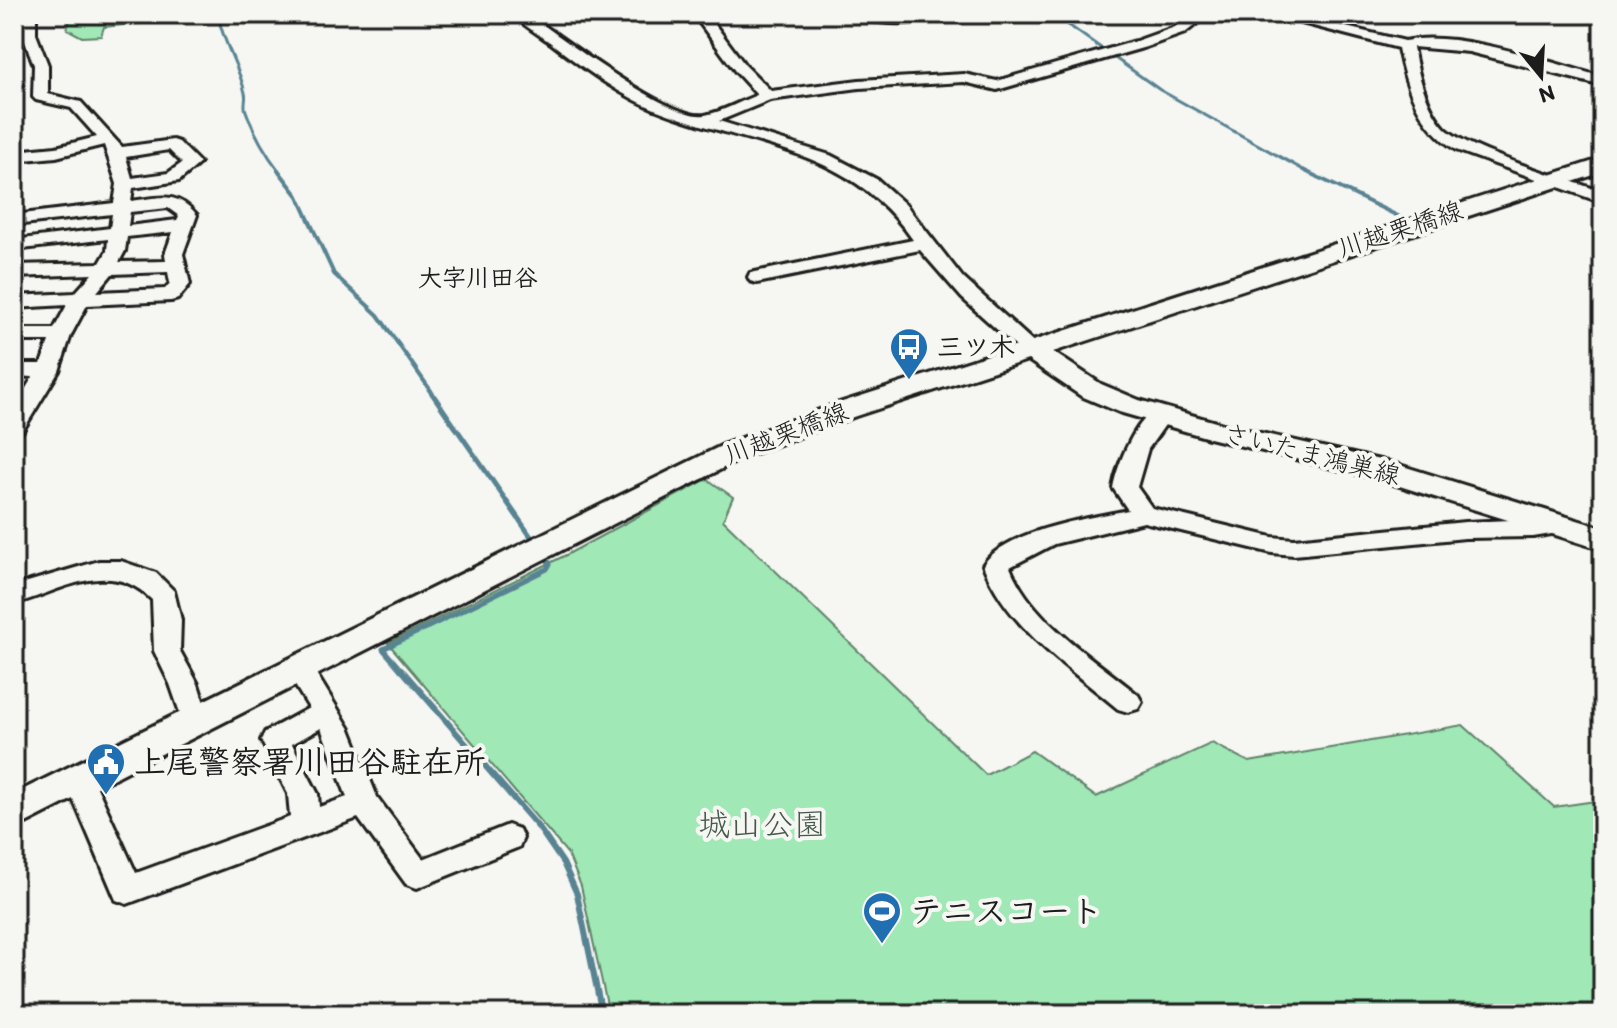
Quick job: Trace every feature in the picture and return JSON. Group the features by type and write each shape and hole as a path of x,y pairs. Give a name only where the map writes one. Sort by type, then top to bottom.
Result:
{"main road":[{"name":"川越栗橋線","path":"14,813 736,450 805,424 1555,178 1603,165"},
{"name":"さいたま鴻巣線","path":"1031,350 1091,390 1161,415 1382,470 1603,539"}],"street":[{"path":"18,414 49,371 61,335 79,301 105,270 116,251 125,184 113,146 76,105 41,97 37,87 42,67 27,33 29,14"},
{"path":"519,14 634,94 704,121 798,150 852,172 892,198 966,291 1031,350"},
{"path":"700,14 740,68 767,96"},
{"path":"846,14 893,19 928,14"},
{"path":"704,121 767,96 964,78 997,86 1154,40 1180,30 1202,14"},
{"path":"1274,14 1405,45 1411,41 1434,41 1603,82"},
{"path":"1405,45 1410,76 1436,127 1446,137 1462,147 1555,178 1603,198"},
{"path":"14,156 113,146 173,145 192,163 173,177 125,184"},
{"path":"14,220 172,202 188,215 174,254 180,284 171,295 14,302"},
{"path":"14,245 184,225"},
{"path":"757,277 925,243"},
{"path":"14,271 177,266"},
{"path":"14,335 61,335"},
{"path":"14,370 49,371"},
{"path":"1144,514 1125,488 1127,472 1130,456 1161,415"},
{"path":"1128,702 1041,631 999,577 996,565 1007,554 1045,540 1144,514 1272,545 1294,547 1465,530 1555,526"},
{"path":"14,595 99,569 121,569 147,579 165,597 167,651 184,684 196,722"},
{"path":"299,669 336,729 364,803 417,875 508,838"},
{"path":"306,824 303,794 275,740 326,712"},
{"path":"80,780 127,890 364,803"}],"green space":[{"path":"72,14 219,15 104,27 101,36 82,37 67,29"},
{"name":"城山公園","path":"707,479 733,497 723,520 986,775 1032,751 1096,797 1212,743 1249,762 1463,725 1554,807 1603,800 1603,1014 609,1014 581,886 568,854 388,643 568,554"}],"waterway":[{"path":"218,14 242,83 245,109 261,143 280,172"},
{"path":"1053,14 1160,90 1306,172"},
{"path":"278,170 298,196 334,274 378,315 431,391"},
{"path":"1306,172 1400,217"},
{"path":"429,389 536,544"},
{"path":"402,671 383,649 547,569 550,564 544,555"},
{"path":"401,669 539,828 563,863 577,894 602,1014"}],"place":[{"name":"三ツ木","path":"909,381"},
{"name":"上尾警察署川田谷駐在所","path":"106,796"},
{"name":"テニスコート","path":"882,945"}],"district":[{"name":"大字川田谷","path":"478,277"}]}
